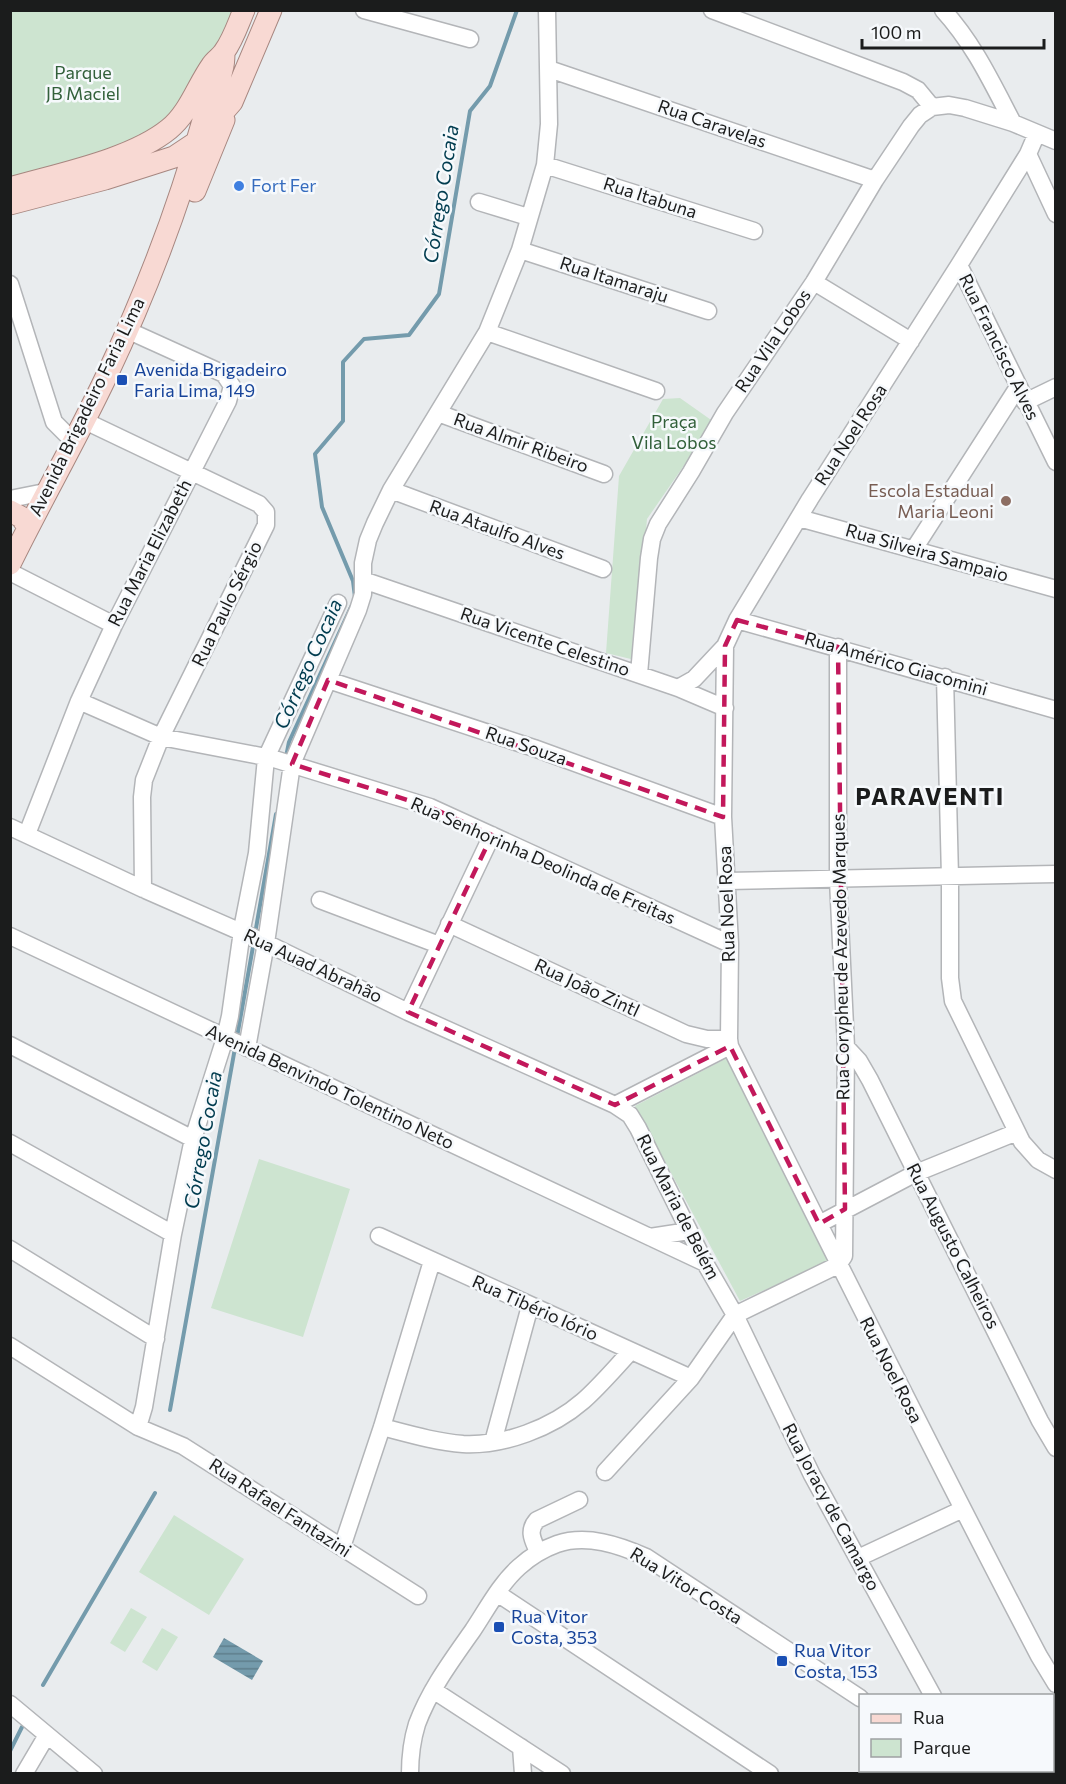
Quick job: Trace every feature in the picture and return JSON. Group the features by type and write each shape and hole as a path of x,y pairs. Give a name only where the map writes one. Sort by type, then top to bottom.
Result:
{"main road":[{"path":"10,188 118,156 158,137 170,128 181,116 212,66 224,52 244,10"},
{"name":"Avenida Brigadeiro Faria Lima","path":"162,249 187,210 270,10"},
{"name":"Avenida Brigadeiro Faria Lima","path":"10,564 45,492 85,421 162,249 205,114 222,71 224,52"},
{"path":"10,204 105,179 174,157 198,141 232,102"},
{"path":"10,511 21,517 28,527"}],"street":[{"path":"364,10 470,39"},
{"path":"144,1430 144,1407 173,1234 194,1139 236,1043 254,938 279,761 328,680 358,610 363,594 363,563 368,540 391,490 487,332 520,250 545,165 549,124 547,10"},
{"path":"712,10 903,82 918,90 932,107 949,105 965,108 1013,123 1056,141"},
{"path":"943,10 962,31 1013,123"},
{"name":"Rua Caravelas","path":"549,69 875,180"},
{"name":"Rua Vila Lobos","path":"639,674 649,558 652,539 658,524 725,413 814,282 875,180 911,126 920,115 932,107"},
{"name":"Rua Noel Rosa","path":"1037,133 1028,154 799,518 737,620 725,646 723,817 730,944 730,1042 838,1265 963,1509 1047,1657 1056,1684"},
{"path":"1028,154 1056,214"},
{"name":"Rua Itabuna","path":"545,165 754,231"},
{"path":"479,202 528,217"},
{"name":"Rua Itamaraju","path":"520,250 708,310"},
{"name":"Rua Francisco Alves","path":"959,265 1056,462"},
{"path":"814,282 911,341"},
{"path":"10,284 54,422 73,441"},
{"name":"Rua Maria Elizabeth","path":"27,834 79,701 114,625 228,401 232,386 224,374 127,330"},
{"path":"487,332 656,391"},
{"path":"914,549 1021,394 1056,387"},
{"name":"Rua Almir Ribeiro","path":"438,413 604,474"},
{"name":"Rua Paulo Sérgio","path":"85,421 259,504 266,512 266,525 161,737 142,788 142,890"},
{"name":"Rua Ataulfo Alves","path":"391,490 603,569"},
{"path":"10,499 45,492"},
{"name":"Rua Silveira Sampaio","path":"799,518 1056,589"},
{"path":"10,572 114,625"},
{"name":"Rua Vicente Celestino","path":"363,580 639,674 725,708"},
{"path":"236,1043 254,938 257,853 279,761 338,603"},
{"name":"Rua Américo Giacomini","path":"737,620 1056,710"},
{"path":"678,688 694,679 725,646"},
{"name":"Rua Corypheu de Azevedo Marques","path":"838,647 838,880 846,1047 845,1251 838,1265"},
{"path":"945,677 950,978 953,1001 1017,1132 1030,1153 1047,1167 1056,1170"},
{"name":"Rua Souza","path":"328,680 534,748 723,817"},
{"name":"Rua Senhorinha Deolinda de Freitas","path":"79,701 161,737 279,761 430,807 730,944"},
{"name":"Rua Auad Abrahão","path":"10,827 142,890 254,938 408,1012 615,1105"},
{"path":"408,1012 492,835"},
{"path":"727,881 1056,874"},
{"path":"320,900 440,945"},
{"name":"Rua João Zintl","path":"449,924 686,1034 730,1042"},
{"name":"Avenida Benvindo Tolentino Neto","path":"10,936 705,1263"},
{"path":"615,1105 730,1042"},
{"path":"10,1045 194,1139"},
{"name":"Rua Augusto Calheiros","path":"846,1047 859,1061 870,1080 916,1173 1048,1422 1056,1448"},
{"name":"Rua Maria de Belém","path":"615,1105 634,1121 705,1263 735,1315"},
{"path":"819,1224 916,1173 1017,1132"},
{"path":"10,1143 173,1234"},
{"path":"650,1237 689,1231"},
{"name":"Rua Tibério Iório","path":"379,1236 691,1378"},
{"path":"10,1250 156,1339"},
{"path":"342,1548 382,1428 432,1261"},
{"path":"604,1472 691,1378 735,1315 838,1265"},
{"path":"493,1442 530,1306"},
{"name":"Rua Joracy de Camargo","path":"735,1315 812,1475 932,1694"},
{"name":"Rua Rafael Fantazini","path":"10,1346 144,1430 183,1446 418,1596"},
{"path":"382,1428 464,1444 493,1442 534,1431 582,1402 631,1351"},
{"path":"538,1552 531,1536 533,1525 537,1520 579,1500"},
{"path":"858,1558 963,1509"},
{"name":"Rua Vitor Costa","path":"410,1773 410,1753 417,1725 433,1690 497,1593 517,1569 538,1552 560,1543 580,1540 622,1546 646,1557 859,1697"},
{"path":"497,1593 770,1773"},
{"path":"433,1690 562,1773"},
{"path":"10,1704 94,1773"},
{"path":"24,1773 47,1735"},
{"path":"521,1747 522,1773"}],"highlighted area":[{"path":"737,620 838,647 845,1209 819,1224 730,1046 615,1105 408,1012 492,835 430,807 292,764 328,680 723,817 725,646"}],"green space":[{"name":"Parque JB Maciel","path":"10,11 233,11 214,51 178,106 157,128 131,143 11,182"},
{"name":"Praça Vila Lobos","path":"680,398 714,422 647,519 635,660 606,653 619,476 663,399"},
{"path":"733,1055 832,1260 740,1301 635,1106"},
{"path":"259,1159 350,1189 303,1337 211,1308"},
{"path":"174,1515 244,1559 209,1615 139,1572"},
{"path":"131,1608 147,1617 125,1652 110,1643"},
{"path":"162,1628 178,1637 157,1671 142,1662"}],"water":[{"path":"224,1638 263,1661 252,1680 213,1657"}],"waterway":[{"name":"Córrego Cocaia","path":"355,597 353,581 322,507 315,454 343,421 343,362 364,339 409,335 439,294 470,111 490,86 517,10"},
{"name":"Córrego Cocaia","path":"286,757 289,742 351,607"},
{"name":"Córrego Cocaia","path":"255,934 276,814"},
{"name":"Córrego Cocaia","path":"237,1037 254,941"},
{"name":"Córrego Cocaia","path":"170,1410 235,1048"},
{"name":"Córrego Cocaia","path":"43,1685 155,1493"},
{"path":"10,1751 22,1727"}],"place":[{"name":"Fort Fer","path":"239,186"},
{"name":"Avenida Brigadeiro Faria Lima, 149","path":"122,380"},
{"name":"Escola Estadual Maria Leoni","path":"1006,501"},
{"name":"Rua Vitor Costa, 353","path":"499,1627"},
{"name":"Rua Vitor Costa, 153","path":"782,1661"}],"district":[{"name":"PARAVENTI","path":"930,797"}]}
